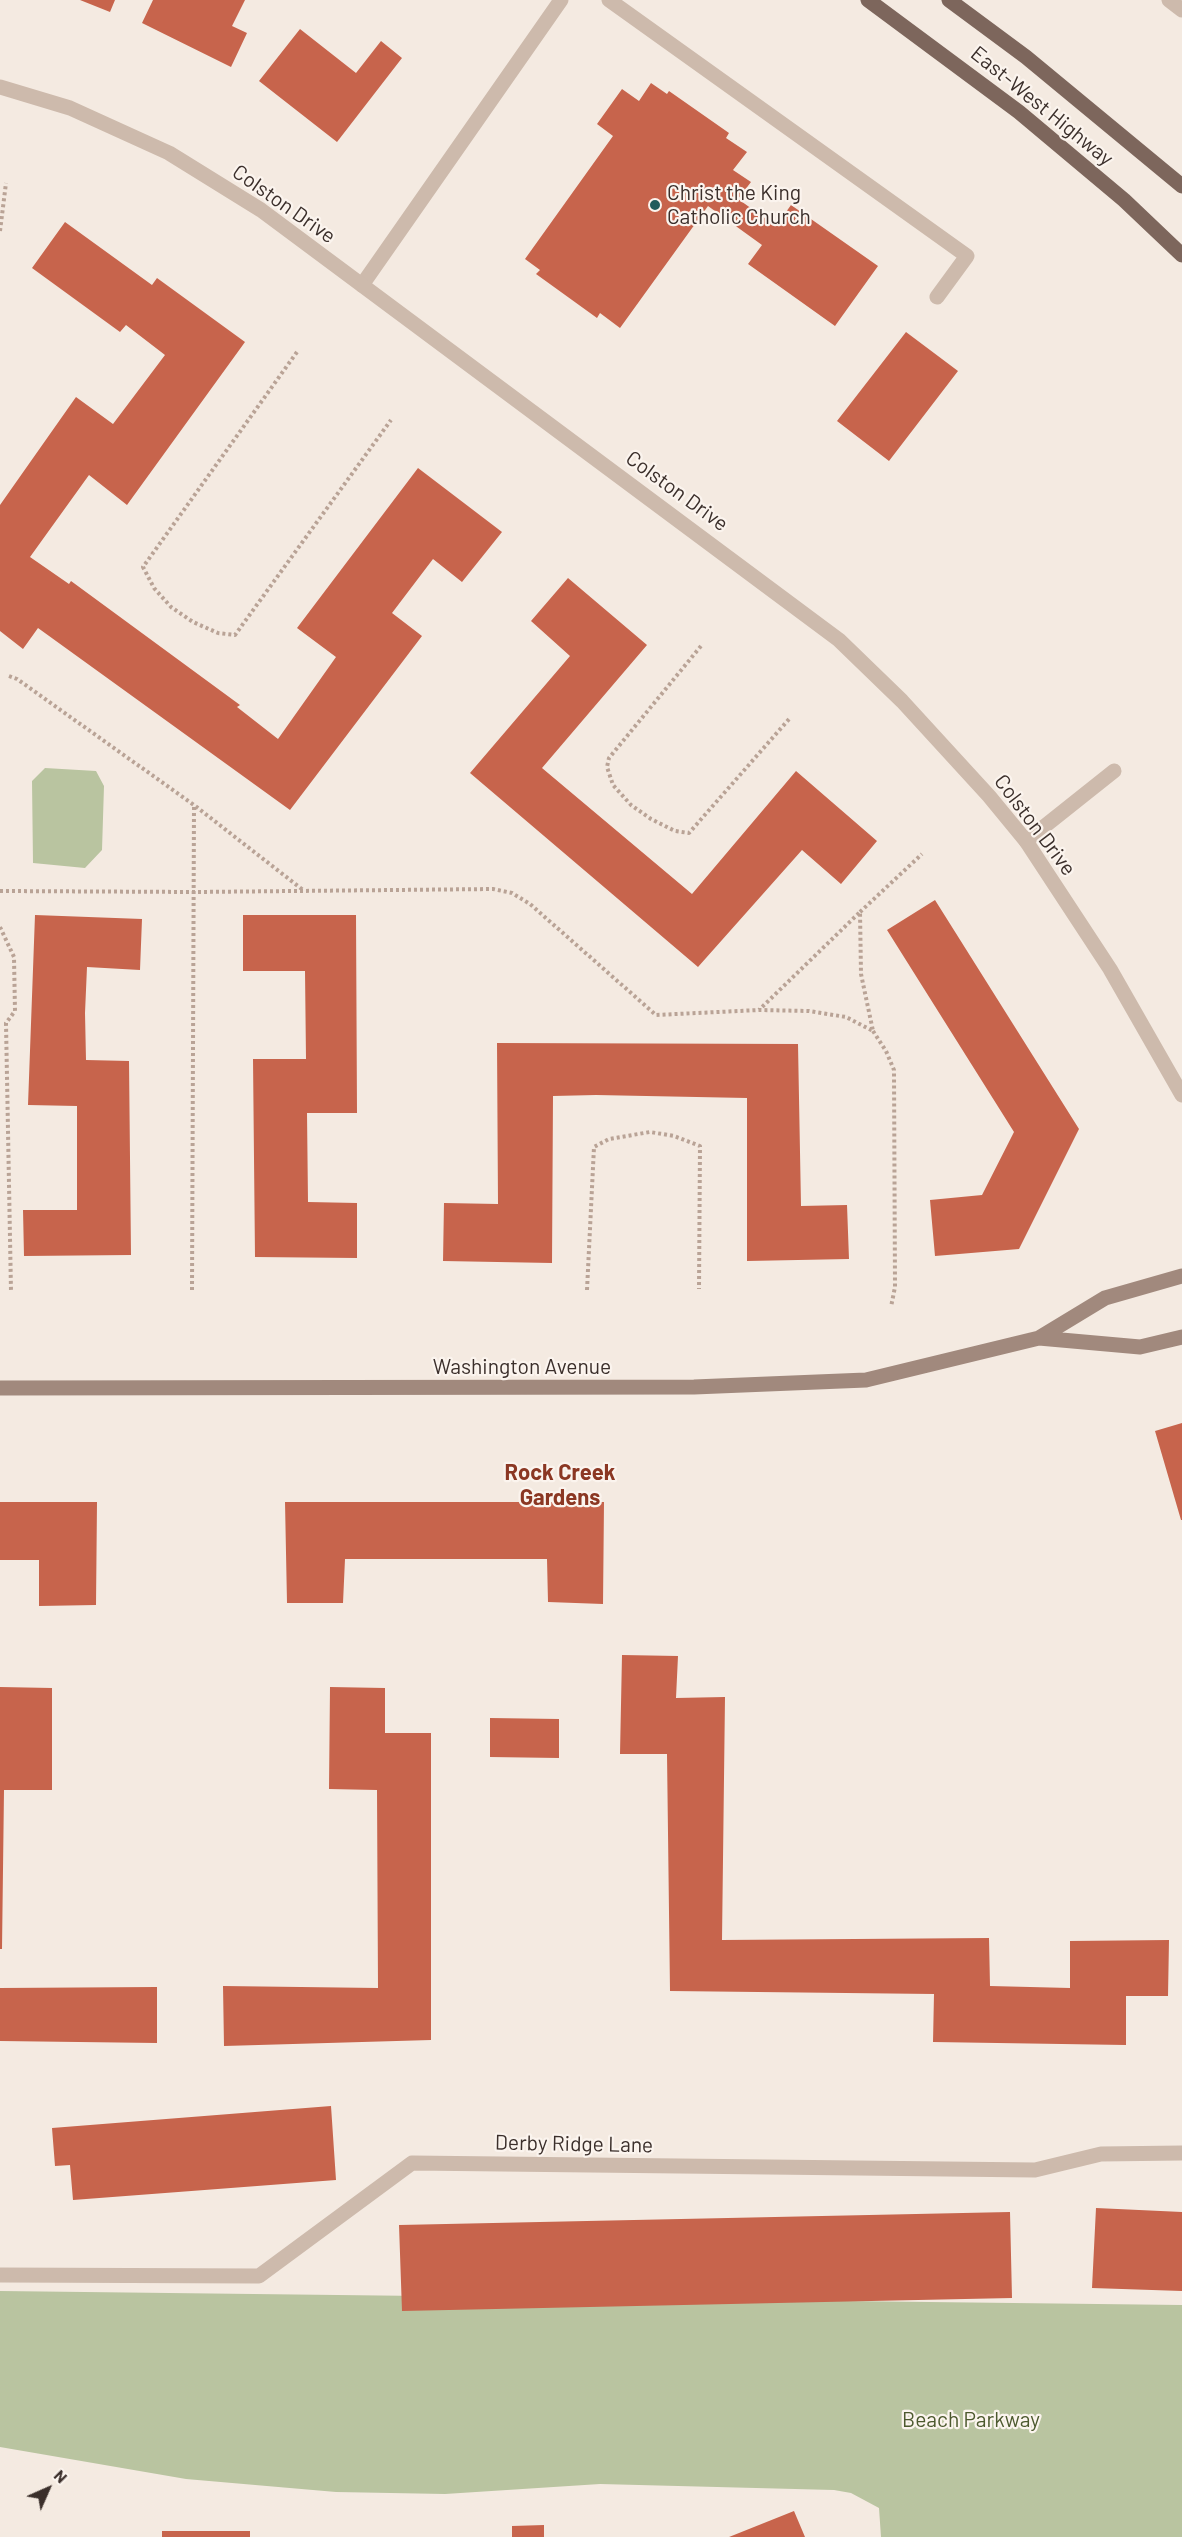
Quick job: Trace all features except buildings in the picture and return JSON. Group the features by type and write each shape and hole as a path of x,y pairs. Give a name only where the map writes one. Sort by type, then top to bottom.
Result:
{"main road":[{"name":"East-West Highway","path":"868,0 1019,112 1124,200 1182,255"},
{"name":"East-West Highway","path":"949,0 1026,57 1182,186"}],"street":[{"path":"362,285 561,0"},
{"path":"609,0 967,256 937,297"},
{"path":"1169,0 1182,10"},
{"name":"Colston Drive","path":"0,87 70,108 169,153 261,210 839,640 918,718 990,796 1026,841 1110,969 1182,1095"},
{"path":"1026,841 1114,771"},
{"name":"Washington Avenue","path":"0,1388 694,1388 866,1380 1039,1338 1105,1298 1182,1276"},
{"name":"Washington Avenue","path":"1039,1338 1140,1347 1182,1337"},
{"name":"Derby Ridge Lane","path":"0,2275 259,2276 412,2163 1035,2170 1101,2154 1182,2153"}],"path":[{"path":"0,231 6,183"},
{"path":"297,352 143,567 154,588 171,607 193,622 218,633 235,635 391,420"},
{"path":"701,646 609,758 607,767 613,785 631,805 651,819 675,831 689,833 790,718"},
{"path":"9,676 17,679 194,805 303,890"},
{"path":"192,1290 194,805"},
{"path":"759,1010 922,854"},
{"path":"0,891 493,889 512,893 530,904 656,1015 759,1010 809,1011 846,1017 873,1031"},
{"path":"860,912 861,974 873,1031 886,1051 894,1070 895,1287 891,1307"},
{"path":"0,927 14,957 15,1011 6,1023 10,1291"},
{"path":"587,1290 594,1147 609,1139 650,1132 674,1136 700,1146 699,1289"}],"green space":[{"path":"45,768 96,771 104,786 102,850 85,868 33,863 32,781"},
{"name":"Beach Parkway","path":"0,2291 1182,2305 1182,2537 881,2537 879,2508 851,2493 834,2490 600,2484 445,2494 336,2492 186,2479 0,2447"}],"place":[{"name":"Christ the King Catholic Church","path":"655,205"}],"district":[{"name":"Rock Creek Gardens","path":"560,1486"}]}
